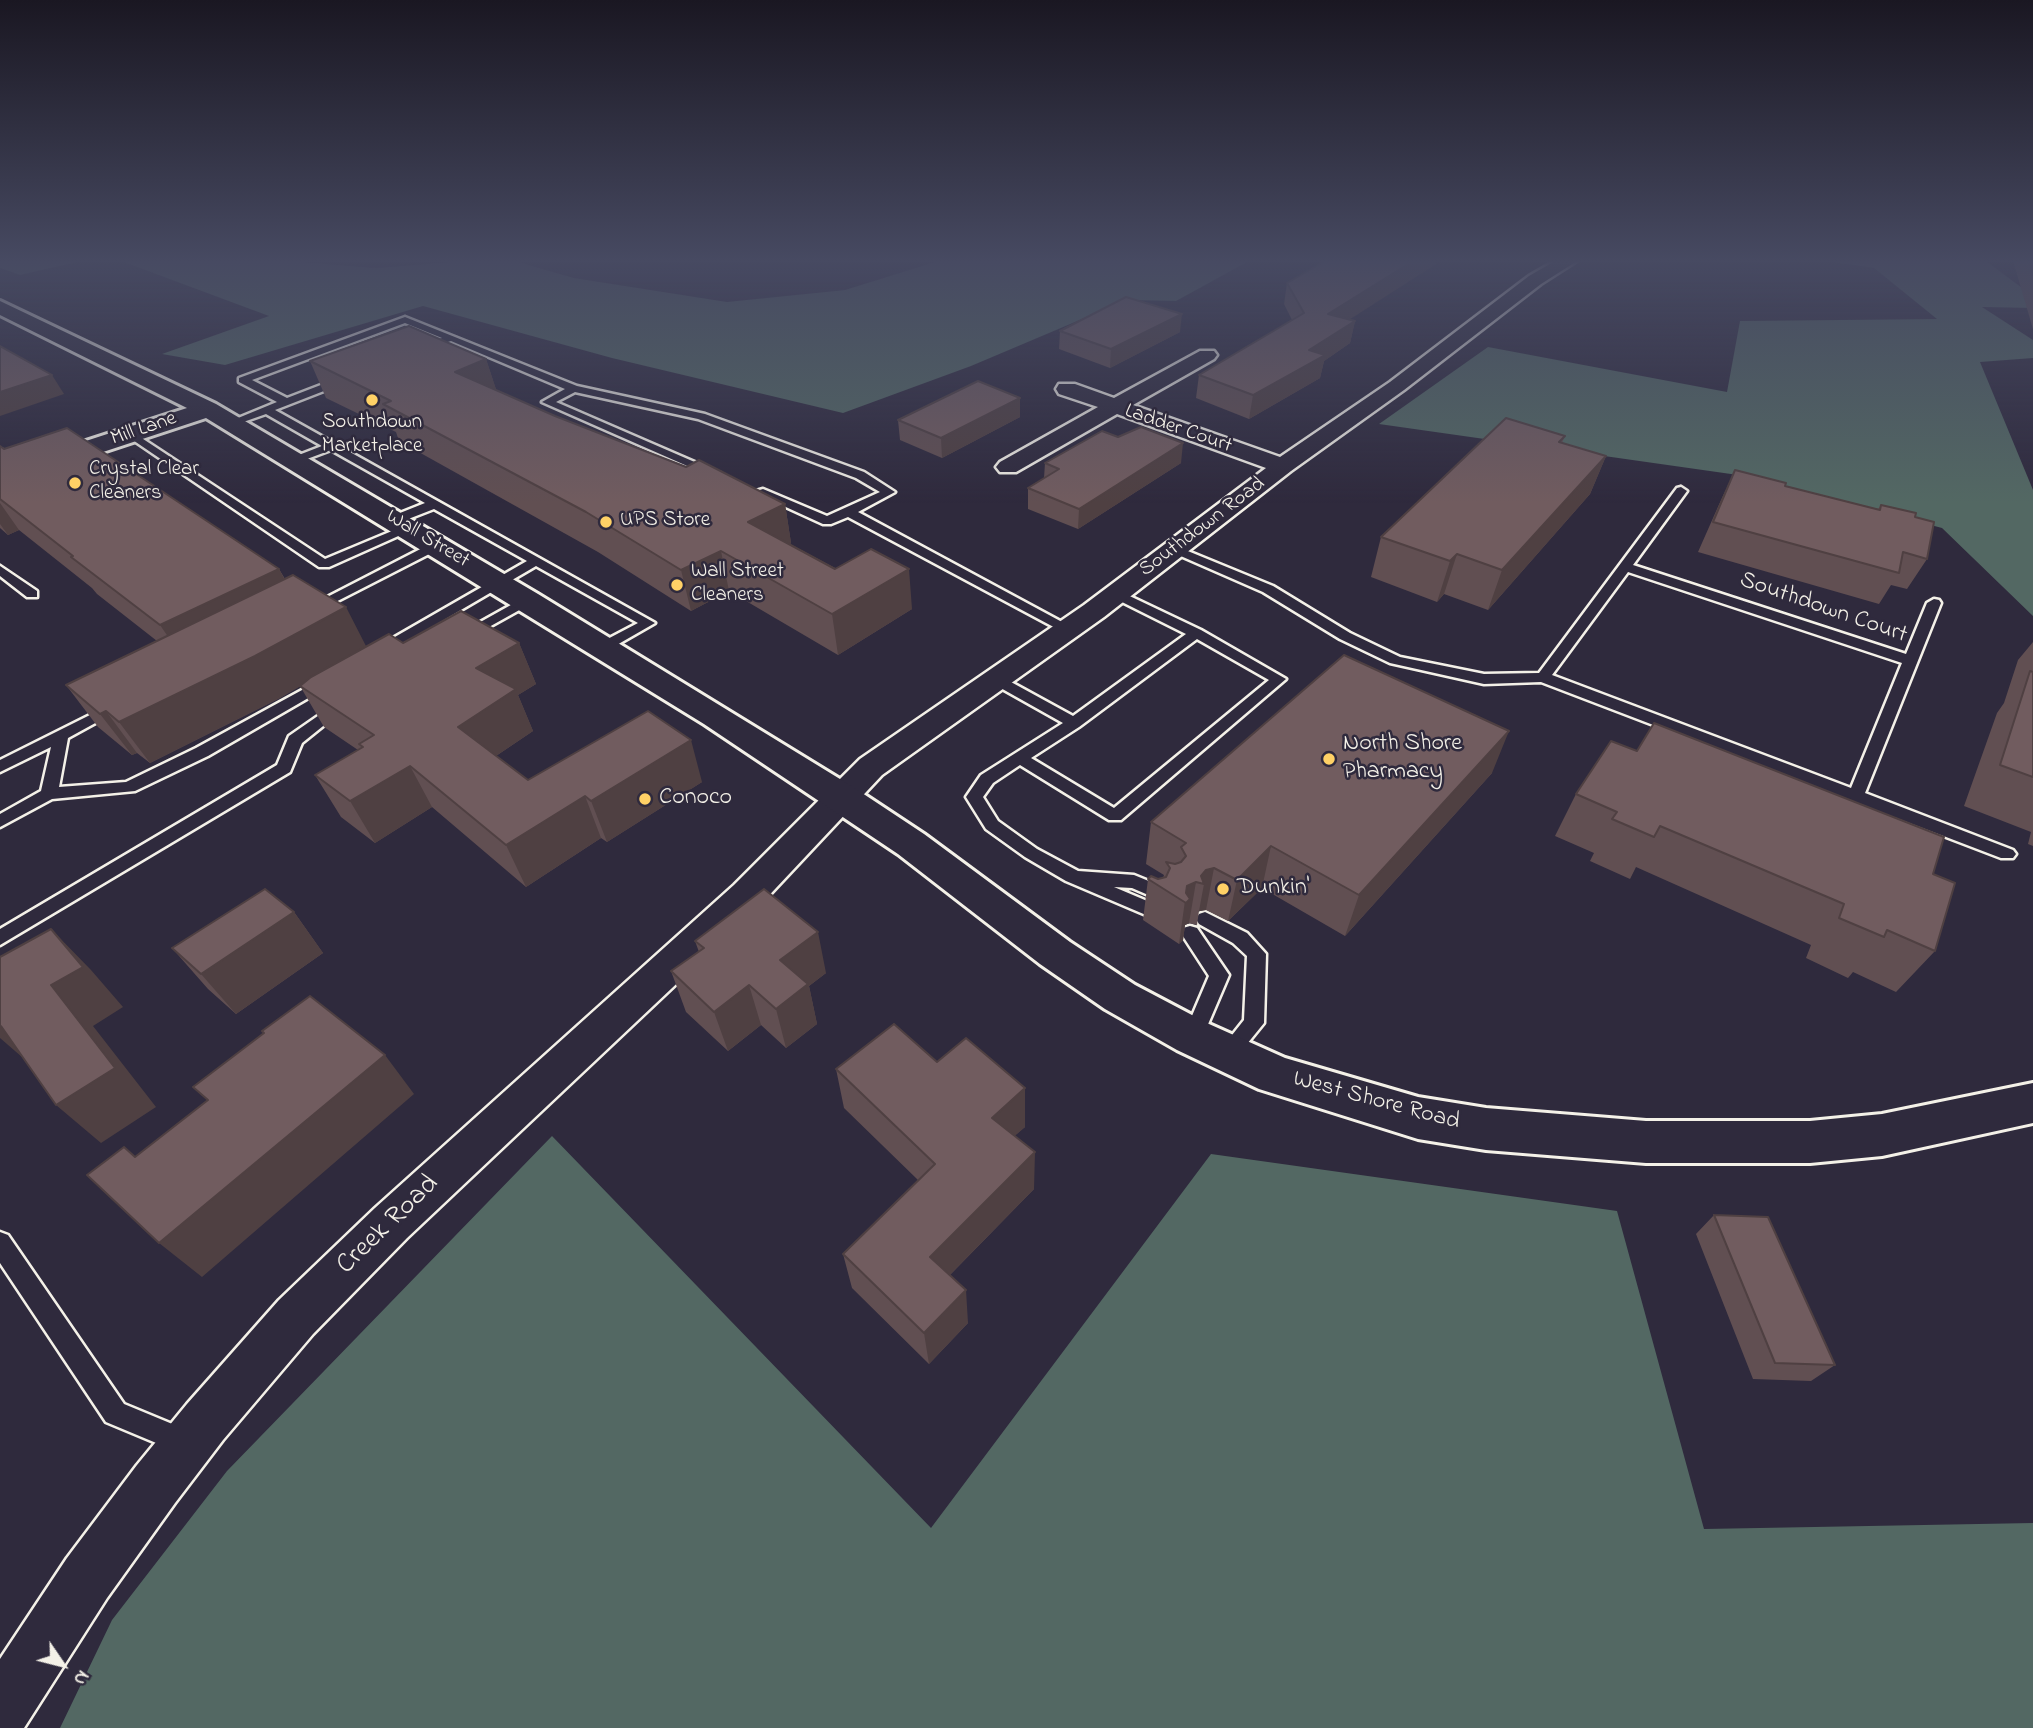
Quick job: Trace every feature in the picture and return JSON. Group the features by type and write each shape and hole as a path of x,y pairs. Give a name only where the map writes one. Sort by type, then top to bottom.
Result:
{"street":[{"name":"Wall Street","path":"71,342 208,408 527,600 840,796"},
{"name":"Southdown Road","path":"840,796 894,749 1117,594 1283,467 1396,386 1448,342"},
{"name":"Ladder Court","path":"1008,467 1207,355"},
{"name":"Ladder Court","path":"1067,389 1113,408 1283,467"},
{"name":"Mill Lane","path":"0,478 208,408"},
{"name":"West Shore Road","path":"840,796 911,844 1090,977 1156,1018 1285,1079 1418,1118 1486,1129 1646,1142 1810,1142 1882,1135 2033,1103"},
{"name":"Creek Road","path":"0,1711 87,1578 188,1443 279,1337 343,1270 747,895 840,796"}],"lane":[{"path":"286,402 243,380 347,342"},
{"path":"413,353 442,342"},
{"path":"460,342 574,389 714,420 860,475 889,492 827,521 751,489"},
{"path":"232,423 349,378"},
{"path":"574,389 547,402 725,478"},
{"path":"267,410 648,623 603,647"},
{"path":"131,434 324,564 435,503"},
{"path":"295,460 332,446"},
{"path":"1543,677 1681,491"},
{"path":"849,512 1068,629"},
{"path":"293,618 436,545"},
{"path":"1173,550 1268,589 1345,636 1395,660 1484,679 1543,677 2007,854"},
{"path":"360,662 537,560"},
{"name":"Southdown Court","path":"1627,566 1909,660 1856,795"},
{"path":"0,570 32,594"},
{"path":"1020,758 1115,816 1279,679 1117,594"},
{"path":"454,641 527,600"},
{"path":"1909,660 1934,603"},
{"path":"1153,911 1072,876 1031,853 992,825 974,797 987,779 1074,723 1196,634"},
{"path":"0,821 49,794 129,787 202,752 338,675"},
{"path":"995,679 1074,723"},
{"path":"0,938 284,768 295,740 328,713 351,700"},
{"path":"0,767 129,701"},
{"path":"49,794 61,736"},
{"path":"1072,876 1134,882 1168,897"},
{"path":"1205,919 1240,938 1257,954 1254,1023 1210,1045"},
{"path":"1190,933 1219,975 1210,1045"},
{"path":"0,1243 115,1413 188,1443"}],"green space":[{"path":"197,342 303,342 225,365 162,354"},
{"path":"553,342 1029,342 843,413"},
{"path":"1736,342 2033,342 2033,358 1980,362 2033,490 2033,616 1942,528 1745,476 1379,424 1488,347 1727,392"},
{"path":"552,1136 931,1528 1211,1154 1617,1211 1704,1529 2033,1523 2033,1728 60,1728 112,1620 227,1471"}],"building":[{"path":"365,342 445,342 486,359 455,372 555,416 686,467 699,460 785,504 748,522 835,569 871,549 909,569 832,614 721,551 681,570 586,512 383,404 391,401 310,361"},
{"path":"1090,342 1126,342 1111,349"},
{"path":"1255,342 1322,342 1309,350 1325,355 1253,395 1199,375"},
{"path":"0,346 52,375 0,392"},
{"path":"978,381 1020,398 941,438 898,420"},
{"path":"1506,418 1565,436 1559,442 1606,456 1502,570 1457,554 1450,561 1381,537"},
{"path":"1141,427 1183,443 1079,509 1028,488 1059,469 1045,463 1102,431 1118,437"},
{"path":"67,428 279,569 160,625 0,499 0,446 4,449"},
{"path":"1735,470 1786,483 1785,486 1880,510 1881,505 1916,513 1915,517 1934,522 1927,559 1903,552 1899,573 1713,522"},
{"path":"293,575 346,607 255,656 119,722 106,711 100,714 66,685"},
{"path":"461,611 519,643 476,668 516,689 458,727 528,780 648,711 691,740 591,801 585,796 506,845 410,766 350,801 315,775 363,747 359,744 374,735 300,686 311,677 389,634 403,643"},
{"path":"1344,655 1509,731 1359,895 1271,846 1237,880 1214,868 1206,870 1201,876 1204,884 1196,882 1187,886 1186,893 1190,899 1186,903 1148,879 1151,876 1158,879 1166,877 1170,868 1166,862 1175,864 1186,856 1181,847 1186,843 1151,822"},
{"path":"2030,671 2033,672 2033,777 2000,765"},
{"path":"1654,723 1944,837 1933,874 1955,883 1935,951 1887,930 1884,937 1839,918 1844,904 1660,826 1654,837 1612,819 1617,812 1576,794 1611,741 1637,751"},
{"path":"265,889 294,912 201,974 172,948"},
{"path":"764,889 818,932 780,960 808,984 776,1009 749,985 714,1012 671,971 704,948 695,941"},
{"path":"51,929 83,967 51,985 115,1068 56,1105 0,1026 0,957"},
{"path":"310,996 385,1055 159,1243 87,1175 124,1147 135,1157 208,1100 193,1087"},
{"path":"894,1024 937,1062 966,1038 1025,1088 992,1118 1035,1152 930,1257 966,1290 924,1333 843,1254 935,1164 836,1069"},
{"path":"1714,1215 1768,1217 1835,1365 1775,1363"}],"place":[{"name":"Southdown Marketplace","path":"372,400"},
{"name":"Crystal Clear Cleaners","path":"75,483"},
{"name":"UPS Store","path":"606,522"},
{"name":"Wall Street Cleaners","path":"677,585"},
{"name":"North Shore Pharmacy","path":"1329,759"},
{"name":"Conoco","path":"645,799"},
{"name":"Dunkin'","path":"1223,889"}]}
